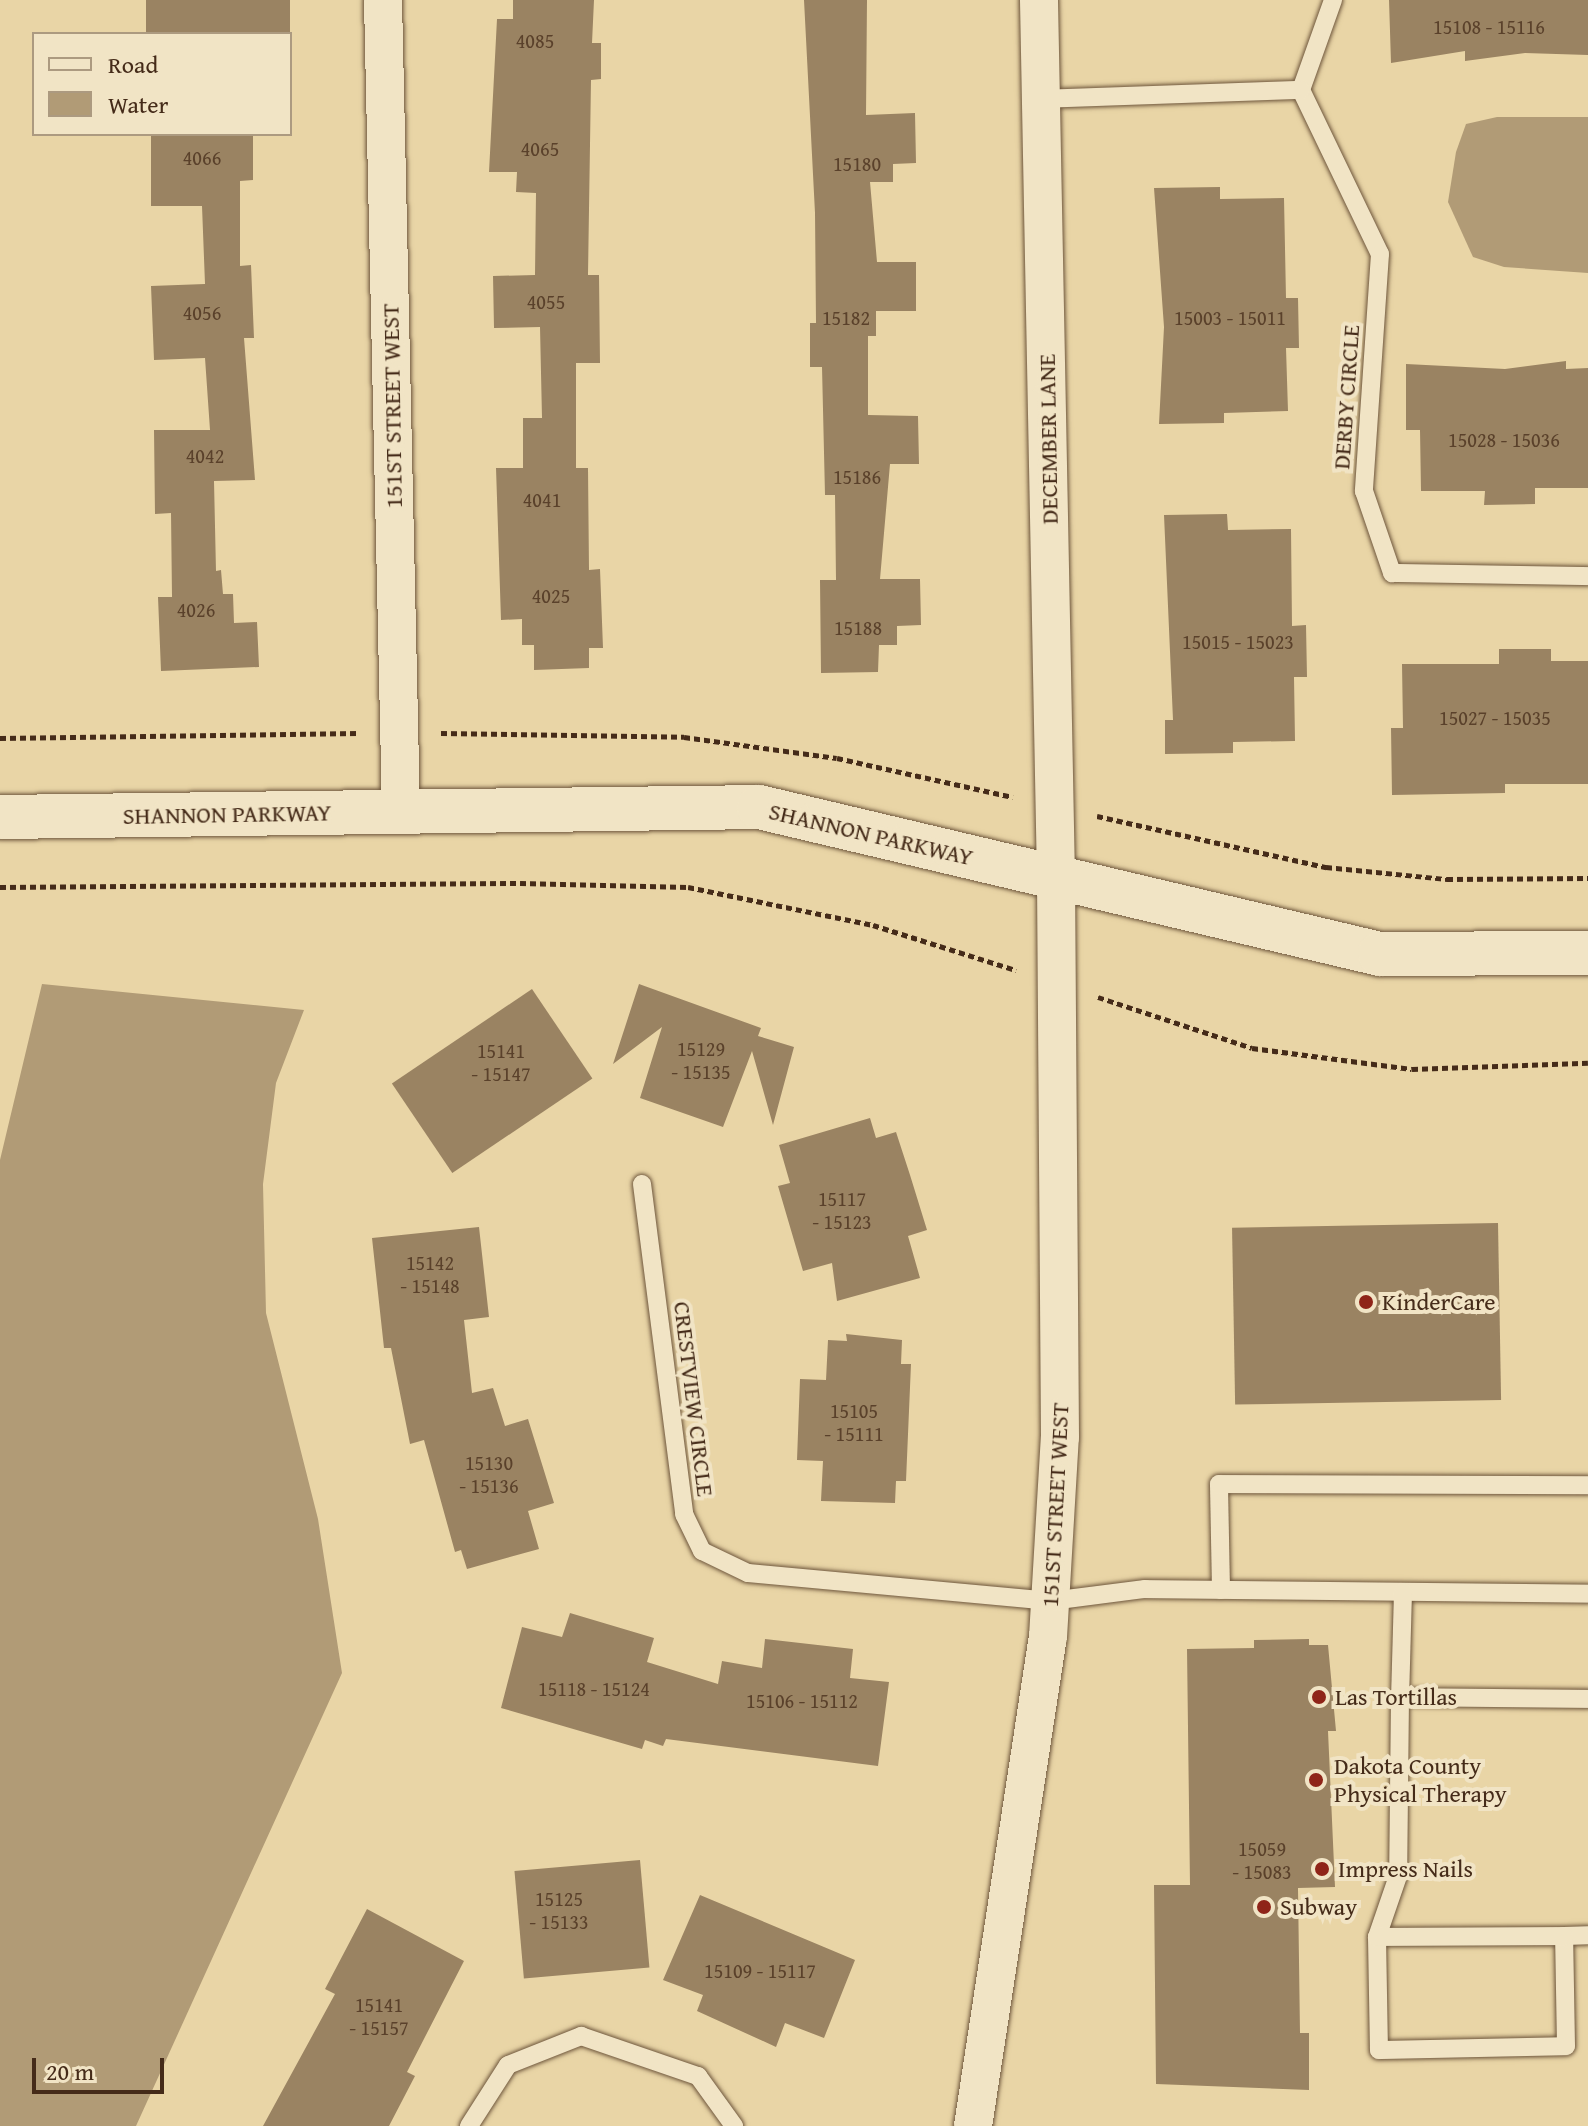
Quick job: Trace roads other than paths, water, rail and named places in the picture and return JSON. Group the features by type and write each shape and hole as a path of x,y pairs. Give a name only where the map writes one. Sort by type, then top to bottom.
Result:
{"street":[{"name":"151ST STREET WEST","path":"383,0 401,812"},
{"name":"DECEMBER LANE","path":"1039,0 1056,878"},
{"name":"SHANNON PARKWAY","path":"0,817 759,807 1380,954 1588,953"},
{"name":"151ST STREET WEST","path":"973,2126 1028,1786 1051,1601 1060,1422 1056,878"}],"lane":[{"path":"1041,99 1301,90 1333,0"},
{"name":"DERBY CIRCLE","path":"1301,90 1380,254 1364,491 1392,573 1588,576"},
{"name":"CRESTVIEW CIRCLE","path":"642,1184 684,1514 702,1551 748,1573 1051,1601 1145,1589 1588,1594"},
{"path":"1221,1590 1219,1484 1588,1485"},
{"path":"1403,1592 1398,1876 1377,1937 1379,2050 1566,2046 1564,1936"},
{"path":"1400,1697 1588,1699"},
{"path":"1377,1937 1588,1935"},
{"path":"469,2126 508,2065 581,2036 698,2076 734,2126"}],"water":[{"path":"1497,117 1588,117 1588,273 1504,267 1473,257 1448,202 1456,152 1466,124"},
{"path":"42,984 304,1010 276,1083 263,1184 266,1313 318,1519 342,1673 136,2126 0,2126 0,1160"}],"place":[{"name":"KinderCare","path":"1366,1302"},
{"name":"Las Tortillas","path":"1319,1697"},
{"name":"Dakota County Physical Therapy","path":"1316,1780"},
{"name":"Impress Nails","path":"1322,1869"},
{"name":"Subway","path":"1264,1907"}]}
